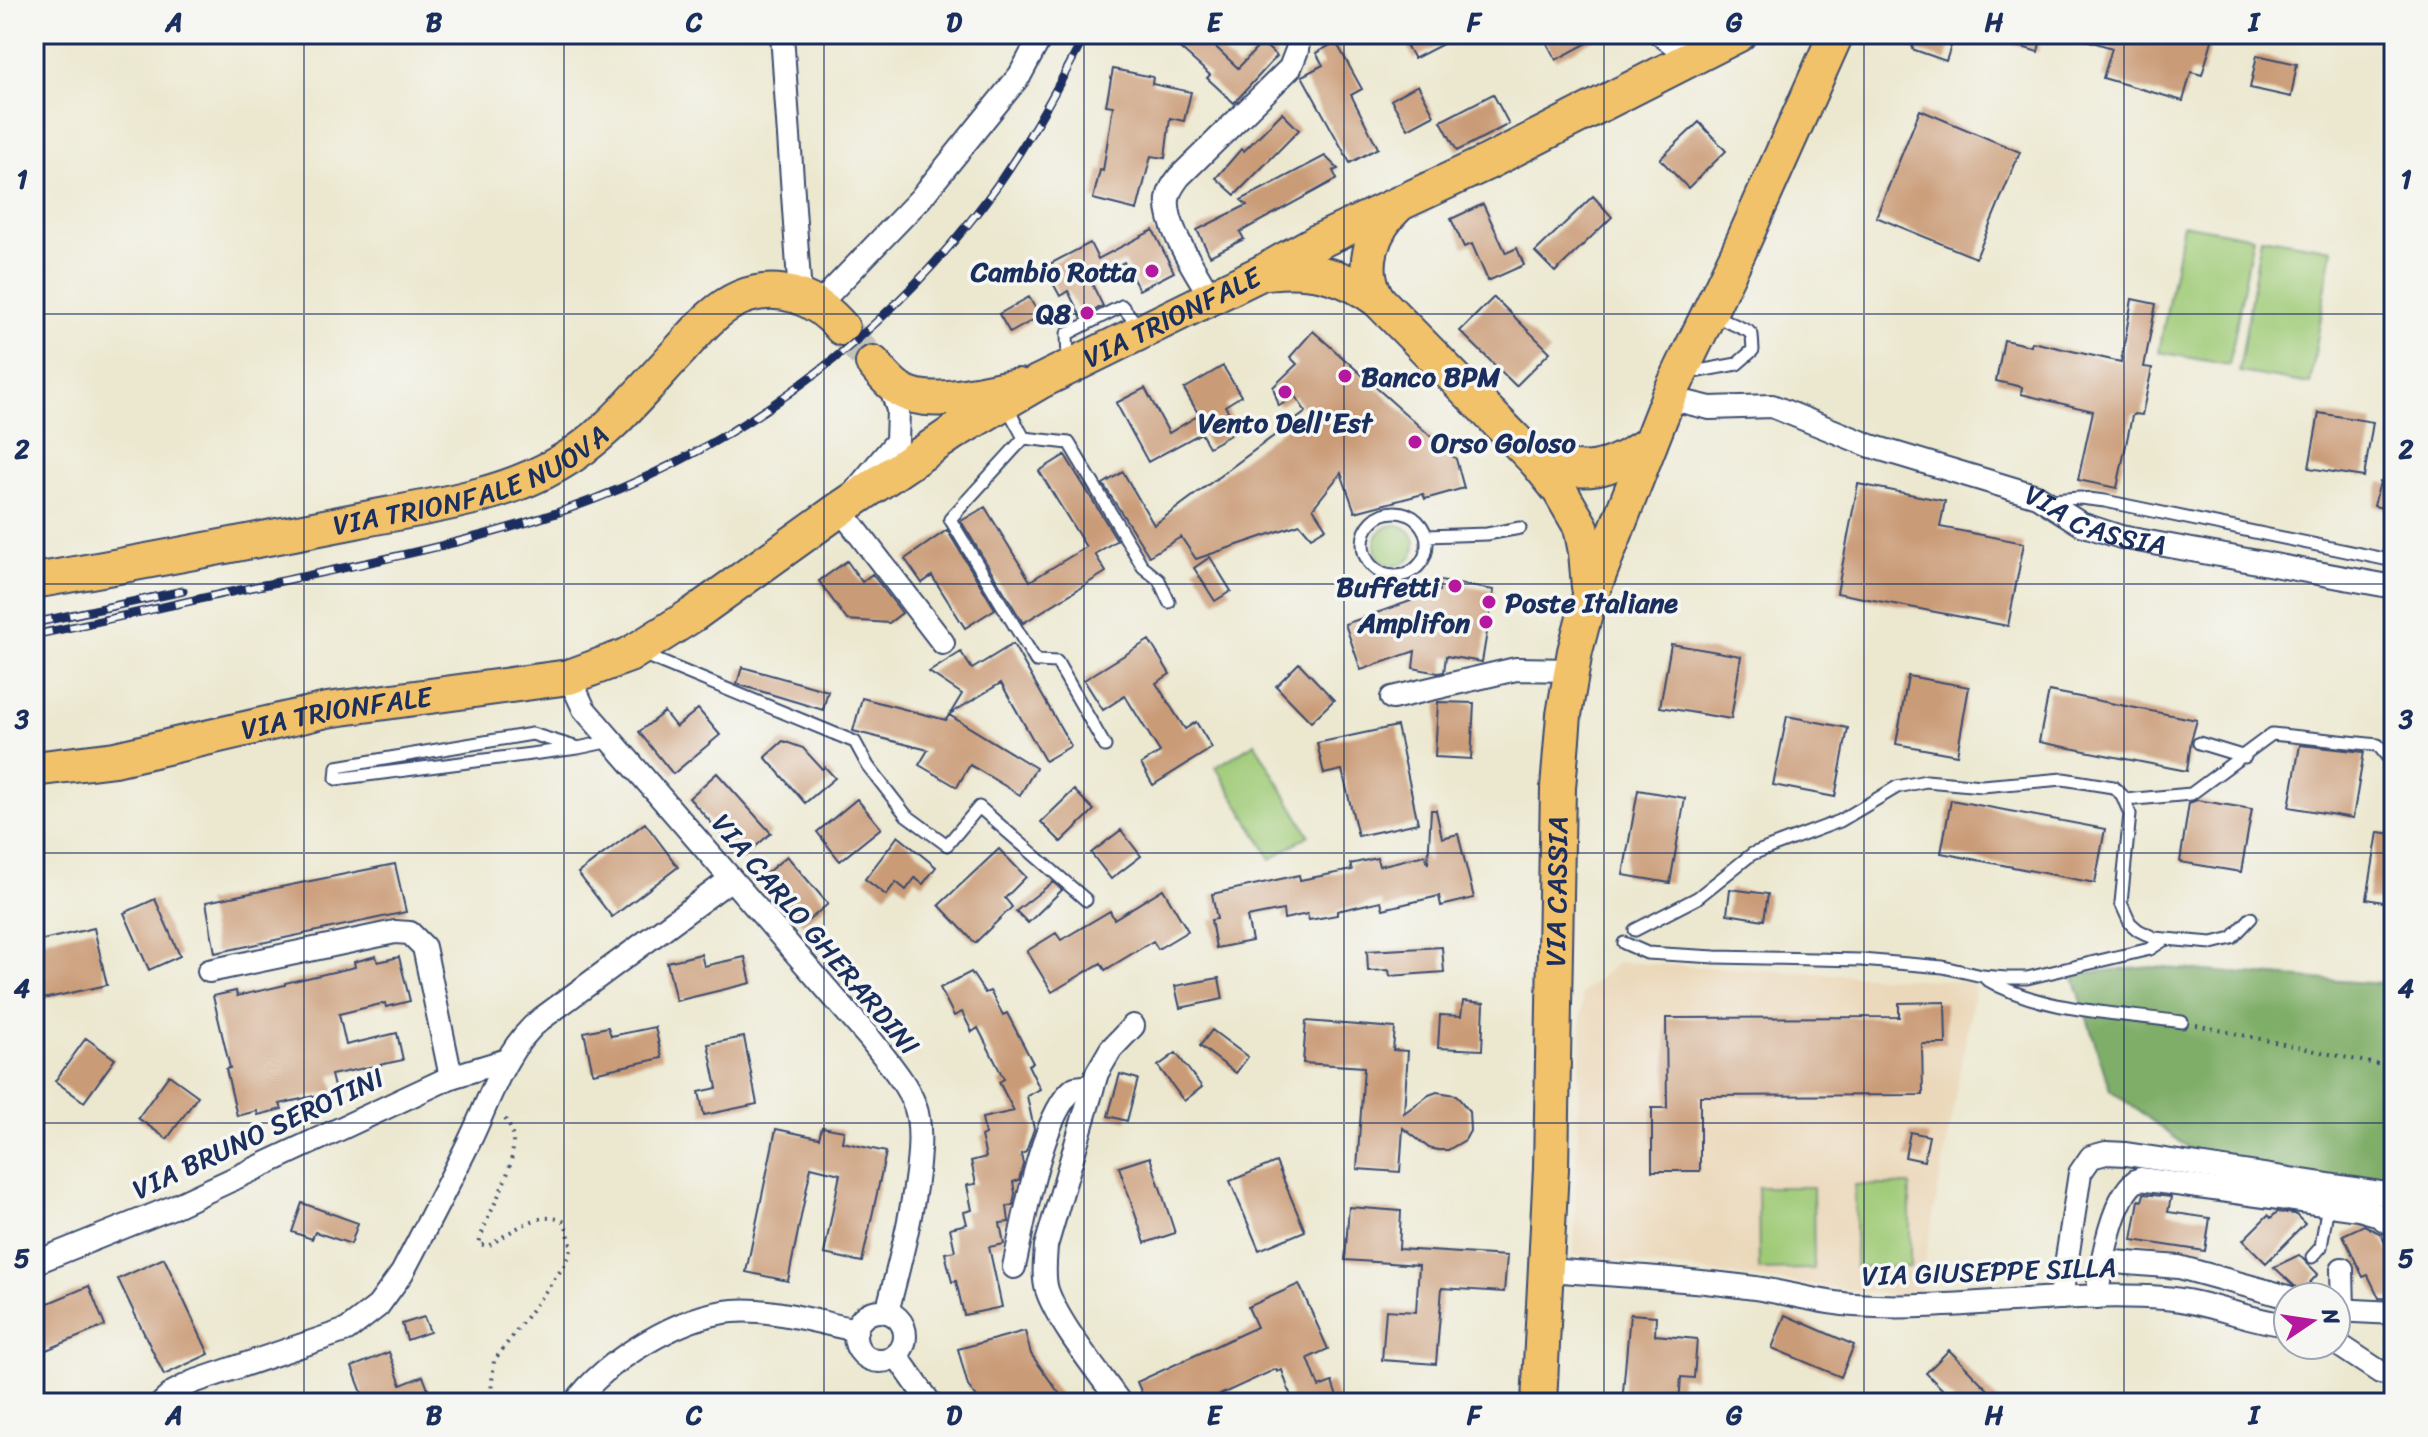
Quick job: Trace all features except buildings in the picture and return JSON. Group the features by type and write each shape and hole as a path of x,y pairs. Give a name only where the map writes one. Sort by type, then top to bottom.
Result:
{"main road":[{"name":"VIA TRIONFALE","path":"34,769 115,759 341,707 569,677 636,652 954,432 1039,382 1399,204 1695,48 1739,34"},
{"name":"VIA CASSIA","path":"1539,1403 1547,1270 1558,788 1564,715 1572,670 1588,602 1650,443 1836,34"},
{"path":"1378,300 1368,276 1369,255 1384,220 1399,204"},
{"path":"1261,273 1300,270 1330,275 1353,283 1378,300 1536,461 1565,498 1581,527 1588,569 1588,602"},
{"name":"VIA TRIONFALE NUOVA","path":"34,581 280,536 511,486 557,465 595,438 711,317 740,298 774,292 820,309"},
{"path":"881,372 903,392 927,399 1039,382"},
{"path":"1536,461 1566,469 1604,468 1650,443"}],"street":[{"path":"782,34 820,309"},
{"path":"820,309 920,199 1020,75 1042,34"},
{"path":"1211,298 1176,233 1168,196 1179,177 1290,68 1299,34"},
{"path":"1660,34 1695,48"},
{"path":"881,372 898,410 897,441 840,509 943,643"},
{"name":"VIA CASSIA","path":"1674,386 1710,408 1772,406 1871,446 2045,500 2081,524 2121,537 2394,587"},
{"path":"1392,698 1516,669 1572,670"},
{"name":"VIA CARLO GHERARDINI","path":"569,677 584,709 871,1040 907,1089 916,1108 921,1131 920,1152 899,1268 887,1312"},
{"path":"162,1403 193,1382 337,1334 371,1313 402,1273 507,1060 522,1038 541,1019 731,879"},
{"path":"209,971 395,932 410,933 422,943 426,954 451,1077"},
{"path":"1120,1403 1055,1308 1046,1288 1046,1246 1093,1086 1107,1055 1133,1026"},
{"name":"VIA BRUNO SEROTINI","path":"34,1263 171,1208 451,1077 507,1060"},
{"path":"1014,1267 1034,1181 1060,1105 1075,1088 1093,1086"},
{"path":"2061,1298 2080,1173 2086,1161 2098,1155 2147,1156 2394,1195"},
{"path":"2097,1297 2102,1261 2124,1192 2133,1181 2140,1179 2328,1204 2376,1214 2394,1226"},
{"path":"2102,1261 2179,1267 2272,1293"},
{"path":"2341,1281 2342,1269"},
{"name":"VIA GIUSEPPE SILLA","path":"1547,1270 1715,1283 1855,1305 1914,1306 2097,1297 2176,1299 2215,1306 2272,1323"},
{"path":"575,1403 596,1378 643,1344 686,1323 731,1311 774,1313 856,1330"},
{"path":"2352,1311 2394,1313"},
{"path":"887,1312 898,1319 904,1331 904,1344 896,1355 882,1361 867,1357 857,1346 856,1330 867,1314 887,1312"},
{"path":"2352,1354 2373,1368 2394,1375"},
{"path":"896,1355 930,1403"}],"lane":[{"path":"1674,386 1737,364 1753,350 1754,341 1748,331 1709,314"},
{"path":"1004,403 1024,438"},
{"path":"1024,438 1069,443 1143,567 1159,580 1169,602"},
{"path":"1024,438 950,519 1036,661 1057,662 1105,746"},
{"path":"2045,500 2080,498 2105,501 2394,561"},
{"path":"1394,512 1414,518 1426,536 1424,556 1418,565 1401,575 1391,575 1372,566 1363,548 1367,528 1374,519 1394,512"},
{"path":"1426,536 1487,534 1520,528"},
{"path":"636,652 855,742 868,766 906,815 947,845 979,807 1086,900"},
{"path":"578,748 532,734 337,767 336,779 578,748 611,741"},
{"path":"2125,800 2191,794 2245,757 2269,736 2276,734 2378,745 2394,765"},
{"path":"2199,743 2245,757"},
{"path":"1635,930 1697,898 1752,854 1840,821 1897,787 1926,781 1982,786 2063,779 2113,787 2125,800 2131,820 2121,895 2122,909 2138,930 2164,940 2223,942 2239,933 2251,918"},
{"path":"1624,943 1647,953 1861,960 1943,967 1982,976 2027,978 2150,949 2164,940"},
{"path":"1982,976 2005,990 2045,1003 2182,1022"},
{"path":"2312,1257 2321,1247 2328,1204"}],"path":[{"path":"2182,1022 2394,1068"},
{"path":"485,1107 504,1117 512,1133 513,1161 479,1244 488,1246 531,1221 555,1217 565,1222 572,1248 564,1266 494,1361 491,1392 494,1403"}],"shaded area":[{"path":"1618,962 1976,982 1919,1294 1900,1296 1574,1255 1582,993"}],"green space":[{"path":"2183,224 2253,237 2229,365 2159,352"},
{"path":"2261,237 2332,249 2310,384 2239,372"},
{"path":"1395,525 1409,531 1415,545 1409,559 1395,565 1381,559 1375,545 1381,531"},
{"path":"1255,743 1309,835 1271,859 1216,767"},
{"path":"2152,967 2394,985 2394,1188 2201,1157 2110,1090 2073,974"},
{"path":"1855,1185 1910,1185 1910,1267 1855,1268"},
{"path":"1758,1187 1813,1187 1814,1269 1759,1270"}],"tunnel":[{"path":"842,328 873,363"}],"railway":[{"path":"34,635 364,564 487,534 568,509 627,486 684,458 791,392 840,354 931,267 1004,175 1047,106 1086,34"},
{"path":"34,623 183,591"}],"place":[{"name":"Cambio Rotta","path":"1152,271"},
{"name":"Q8","path":"1087,313"},
{"name":"Banco BPM","path":"1345,376"},
{"name":"Vento Dell'Est","path":"1285,392"},
{"name":"Orso Goloso","path":"1415,442"},
{"name":"Buffetti","path":"1455,586"},
{"name":"Poste Italiane","path":"1489,602"},
{"name":"Amplifon","path":"1486,622"}]}
